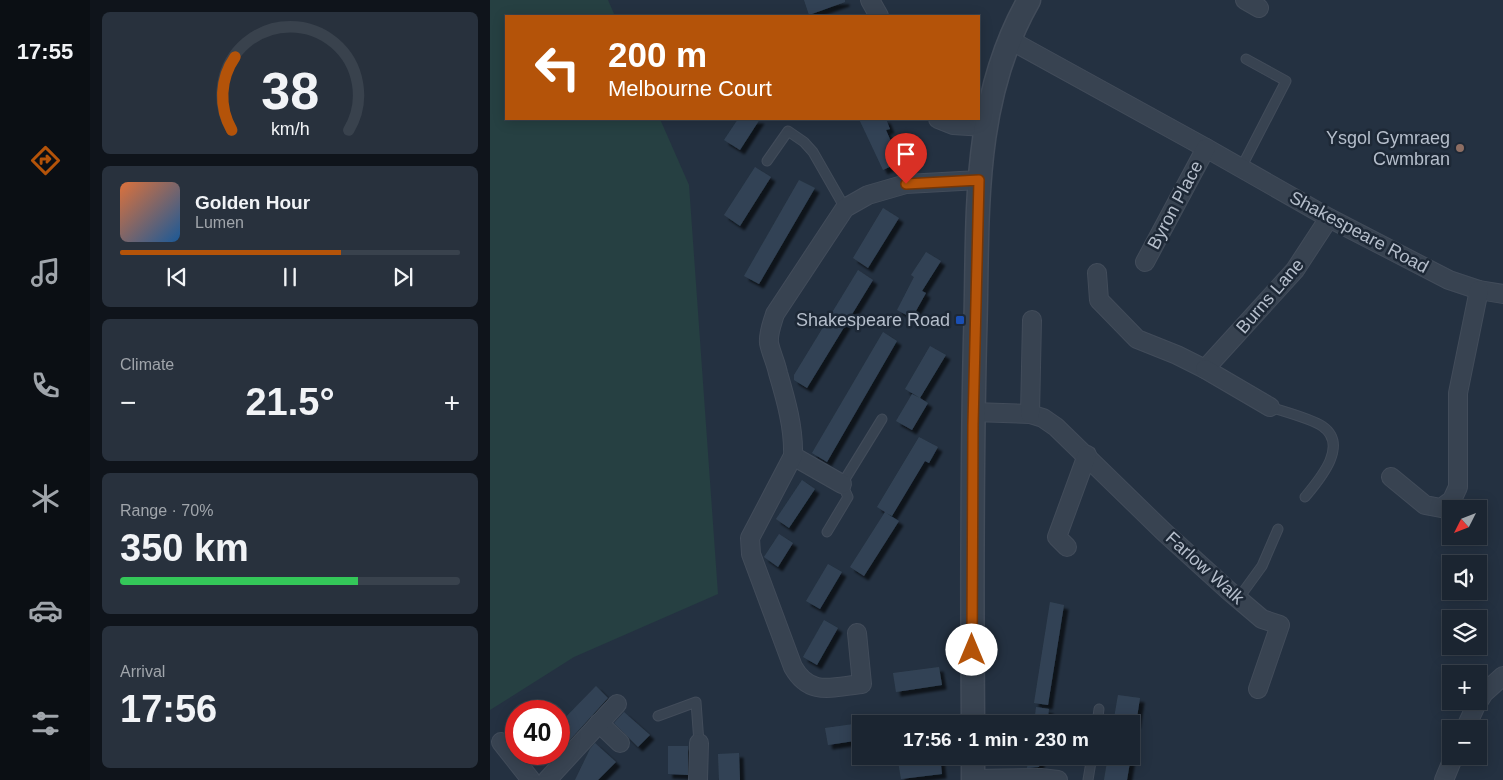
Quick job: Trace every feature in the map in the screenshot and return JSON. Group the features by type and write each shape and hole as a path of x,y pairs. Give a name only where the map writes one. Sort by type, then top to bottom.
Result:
{"street":[{"path":"870,0 878,15"},
{"path":"973,715 973,412 979,180 985,127 994,81 1010,40 1029,0"},
{"name":"Shakespeare Road","path":"1010,40 1329,218 1449,280 1479,290 1503,294"},
{"path":"940,120 953,125 985,127"},
{"name":"Byron Place","path":"1145,262 1206,148"},
{"path":"856,633 862,684 819,688 808,685 799,678 793,667 751,554 750,538 792,456 793,442 790,420 770,344 770,330 775,314 844,208 868,195 906,184 979,180"},
{"name":"Burns Lane","path":"1205,369 1295,270 1329,218"},
{"path":"1097,273 1099,300 1137,339 1177,355 1205,369 1270,407"},
{"path":"1391,477 1425,505 1441,508 1452,500 1458,487 1458,393 1479,290"},
{"path":"1030,414 1032,320"},
{"name":"Farlow Walk","path":"973,412 1030,414 1043,418 1056,427 1087,455 1164,532 1238,599 1262,619 1280,625 1258,689"},
{"path":"1067,547 1057,537 1087,455"},
{"path":"792,456 842,484"},
{"path":"1487,690 1503,676"},
{"path":"547,780 616,704"},
{"path":"599,723 620,743"},
{"path":"501,742 531,780"},
{"path":"698,780 699,743"},
{"path":"973,765 973,780 1058,780"},
{"path":"1444,780 1450,765"}],"lane":[{"path":"1240,168 1286,81 1246,59"},
{"path":"767,161 788,131 804,142 813,152 844,208"},
{"path":"1270,407 1322,425 1330,434 1333,445 1326,471 1305,497"},
{"path":"827,532 848,497 842,484 882,419"},
{"path":"1238,599 1262,566 1278,529"},
{"path":"658,716 696,702 699,743"},
{"path":"1098,715 1099,709"},
{"path":"1088,780 1090,765"}],"green space":[{"path":"490,0 608,0 615,15 505,15 505,120 660,120 689,185 718,594 574,657 490,710"}],"building":[{"path":"804,0 845,0 845,2 809,15"},
{"path":"737,120 759,120 740,150 724,140"},
{"path":"859,120 886,120 890,129 886,130 900,162 883,170"},
{"path":"755,167 771,177 740,226 724,215"},
{"path":"799,180 815,188 759,284 744,276"},
{"path":"883,208 899,218 868,268 853,258"},
{"path":"926,252 941,261 922,291 926,293 912,318 897,310 914,277 911,275"},
{"path":"858,270 873,280 807,388 794,380 794,375"},
{"path":"883,332 897,341 827,462 812,453"},
{"path":"930,346 946,355 920,398 905,389"},
{"path":"912,394 928,403 912,430 896,421"},
{"path":"919,437 938,447 929,463 925,461 892,516 886,513 899,521 864,576 850,567 885,512 877,507"},
{"path":"802,480 815,489 789,528 776,519"},
{"path":"779,534 793,543 778,567 764,557"},
{"path":"828,564 842,572 820,609 806,601"},
{"path":"1050,602 1064,605 1048,705 1034,703"},
{"path":"824,620 838,628 817,665 803,657"},
{"path":"939,667 942,685 896,692 893,673"},
{"path":"596,686 608,698 570,740 570,713"},
{"path":"1118,695 1140,698 1137,715 1115,715"},
{"path":"1036,707 1049,709 1048,715 1035,715"},
{"path":"624,712 650,735 638,747 614,723"},
{"path":"852,724 852,741 828,745 825,728"},
{"path":"595,743 616,762 598,780 575,780 590,749"},
{"path":"668,746 688,746 688,775 668,774"},
{"path":"739,753 740,780 719,780 718,754"},
{"path":"899,765 941,765 942,774 901,779"},
{"path":"1028,765 1039,765 1039,767 1027,768"},
{"path":"1106,765 1130,765 1127,780 1104,780"}],"place":[{"name":"Ysgol Gymraeg Cwmbran","path":"1460,148"},
{"name":"Shakespeare Road","path":"960,320"}],"route":[{"path":"906,184 979,180 973,425 972,650"}]}
